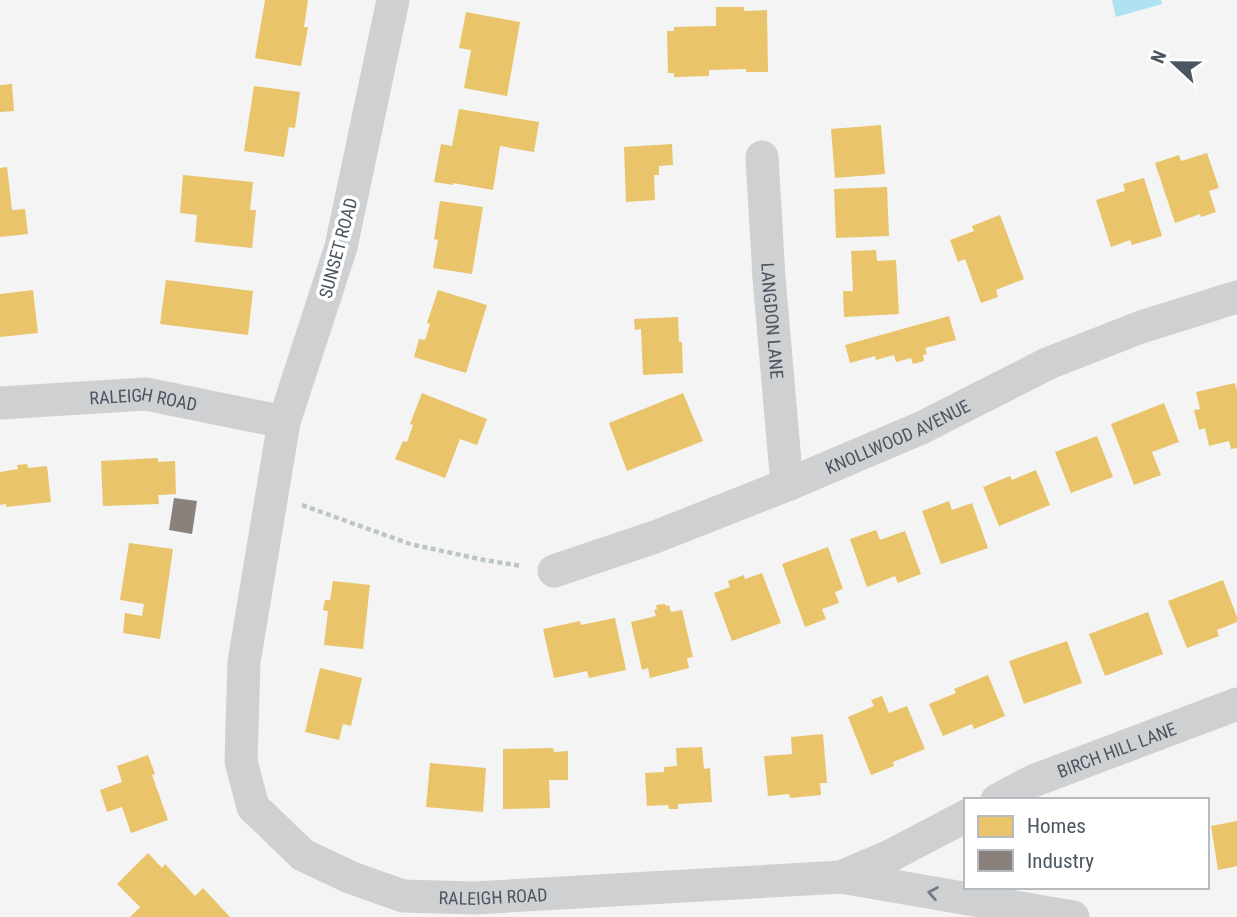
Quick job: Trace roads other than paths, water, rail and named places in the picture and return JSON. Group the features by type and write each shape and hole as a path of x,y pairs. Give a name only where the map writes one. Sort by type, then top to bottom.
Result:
{"street":[{"name":"SUNSET ROAD","path":"272,494 284,422 341,247 393,0"},
{"name":"LANGDON LANE","path":"762,157 769,278 787,485"},
{"name":"KNOLLWOOD AVENUE","path":"554,571 655,537 787,485 921,428 1049,363 1141,327 1237,297"},
{"name":"RALEIGH ROAD","path":"0,402 146,394 284,422"},
{"name":"RALEIGH ROAD","path":"272,494 244,662 242,761 253,807 303,855 352,878 403,895 415,896 474,898 841,877 1073,917"},
{"name":"BIRCH HILL LANE","path":"1001,798 1032,781 1237,704"},
{"path":"841,877 888,857 964,817"}],"water":[{"path":"1112,0 1161,0 1162,4 1116,17"}]}
